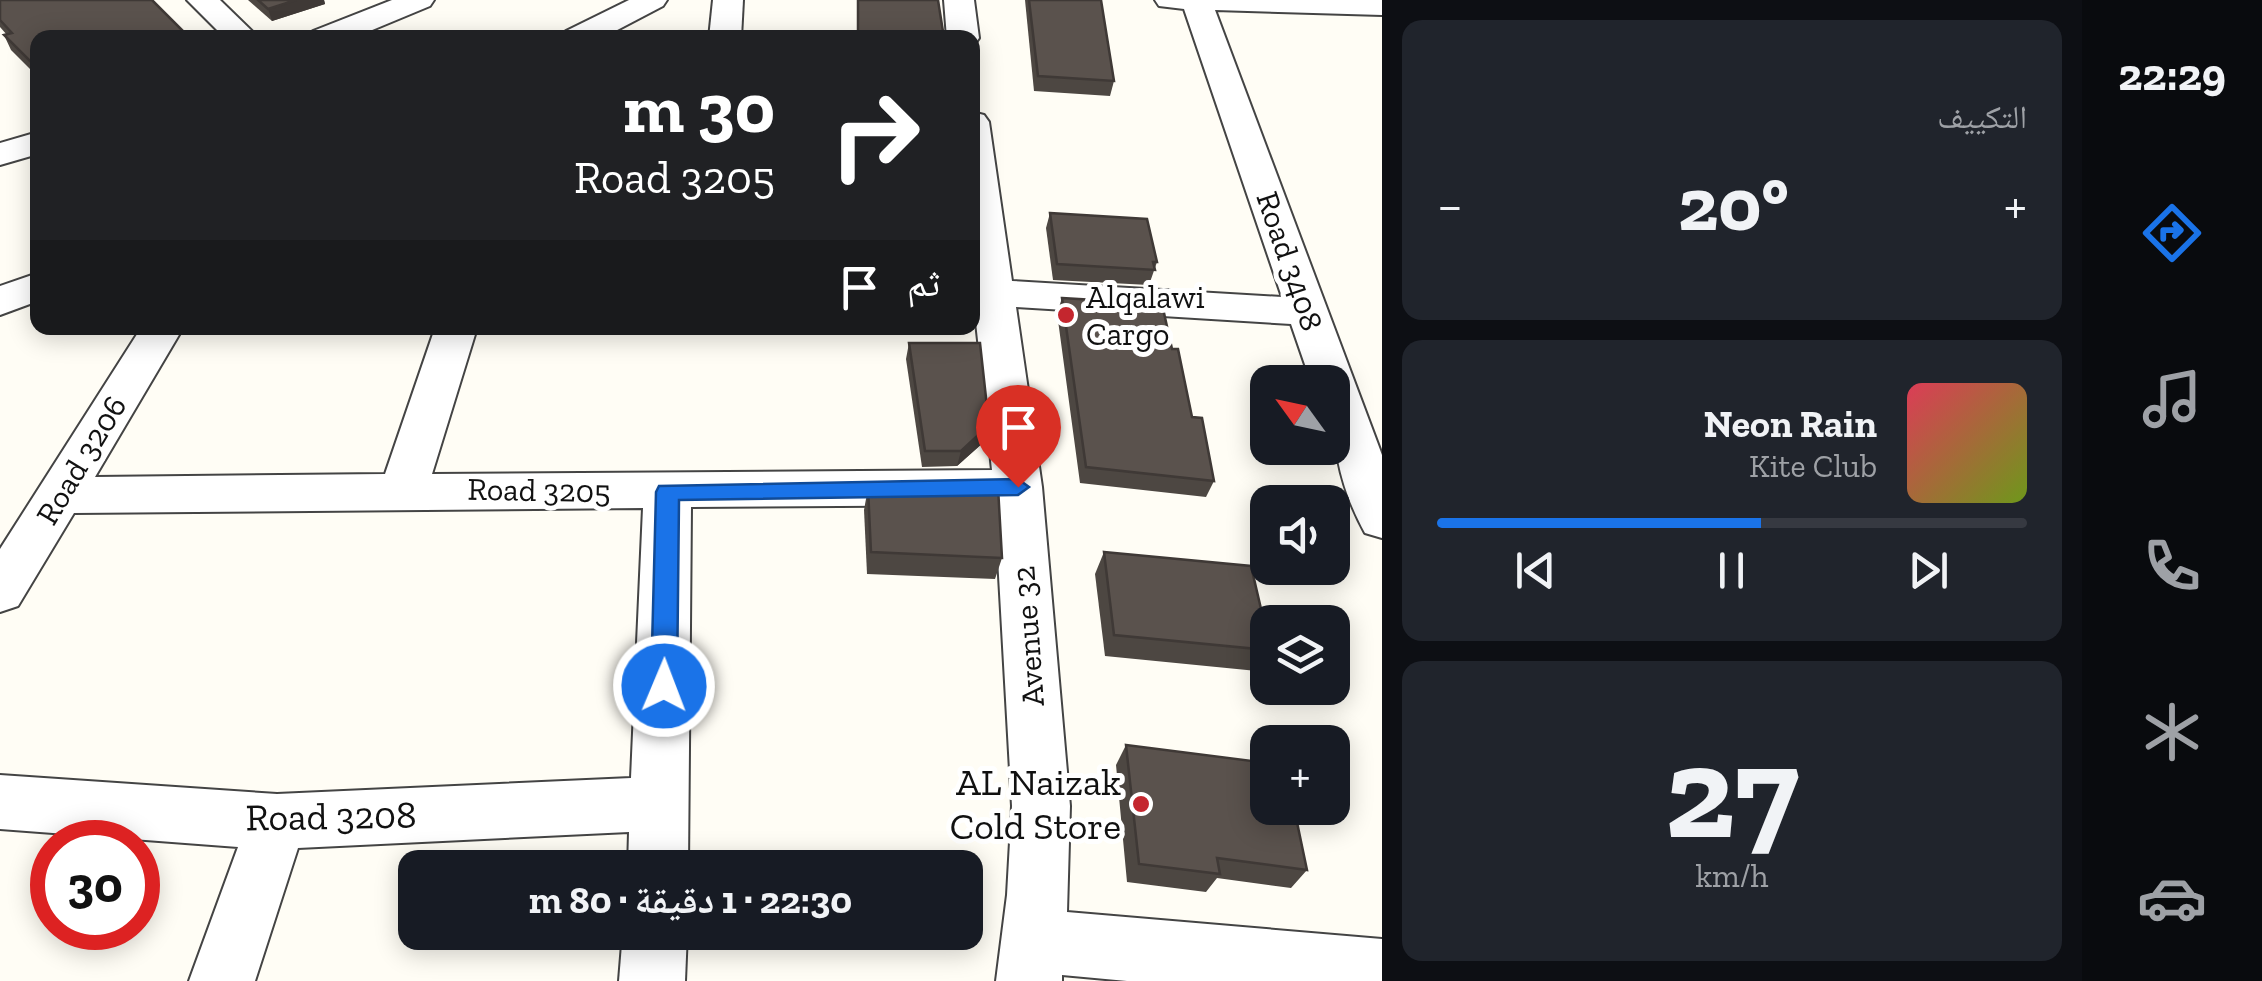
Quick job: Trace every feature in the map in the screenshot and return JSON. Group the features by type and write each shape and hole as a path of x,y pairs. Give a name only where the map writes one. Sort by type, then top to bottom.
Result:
{"street":[{"path":"202,0 235,30"},
{"path":"344,30 419,0"},
{"path":"593,30 652,0"},
{"path":"726,30 728,0"},
{"path":"959,0 962,30"},
{"path":"1182,1 1382,6"},
{"name":"Road 3408","path":"1182,1 1308,312 1382,520"},
{"name":"Avenue 32","path":"980,221 985,283 1018,487 1041,806 1041,850 1030,961"},
{"path":"985,283 1308,312"},
{"path":"0,302 30,288"},
{"name":"Road 3206","path":"0,592 158,335"},
{"path":"403,489 454,335"},
{"name":"Road 3205","path":"60,495 403,489 667,492 1018,487"},
{"path":"659,850 667,492"},
{"name":"Road 3208","path":"0,802 277,822 662,804"},
{"path":"222,981 277,822"},
{"path":"652,981 654,950"},
{"path":"1030,961 1377,974"}],"building":[{"path":"0,0 152,0 182,30 30,30 30,61 4,35 12,33 0,20"},
{"path":"258,0 296,0 268,9"},
{"path":"858,0 938,0 943,30 858,30"},
{"path":"1029,0 1101,0 1114,81 1038,76"},
{"path":"1050,213 1147,219 1157,262 1153,262 1155,270 1057,264"},
{"path":"1062,298 1162,304 1172,349 1178,349 1192,417 1202,418 1214,481 1086,467"},
{"path":"909,343 980,343 989,425 961,451 925,451"},
{"path":"998,487 1002,558 871,552 868,488"},
{"path":"1104,552 1250,566 1250,585 1255,585 1260,605 1250,605 1250,648 1114,635"},
{"path":"1126,745 1250,761 1250,825 1298,825 1307,870 1217,858 1220,874 1139,864"}],"place":[{"name":"Alqalawi Cargo","path":"1066,315"},
{"name":"AL Naizak Cold Store","path":"1141,804"}],"route":[{"path":"664,686 667,492 1018,487"}]}
